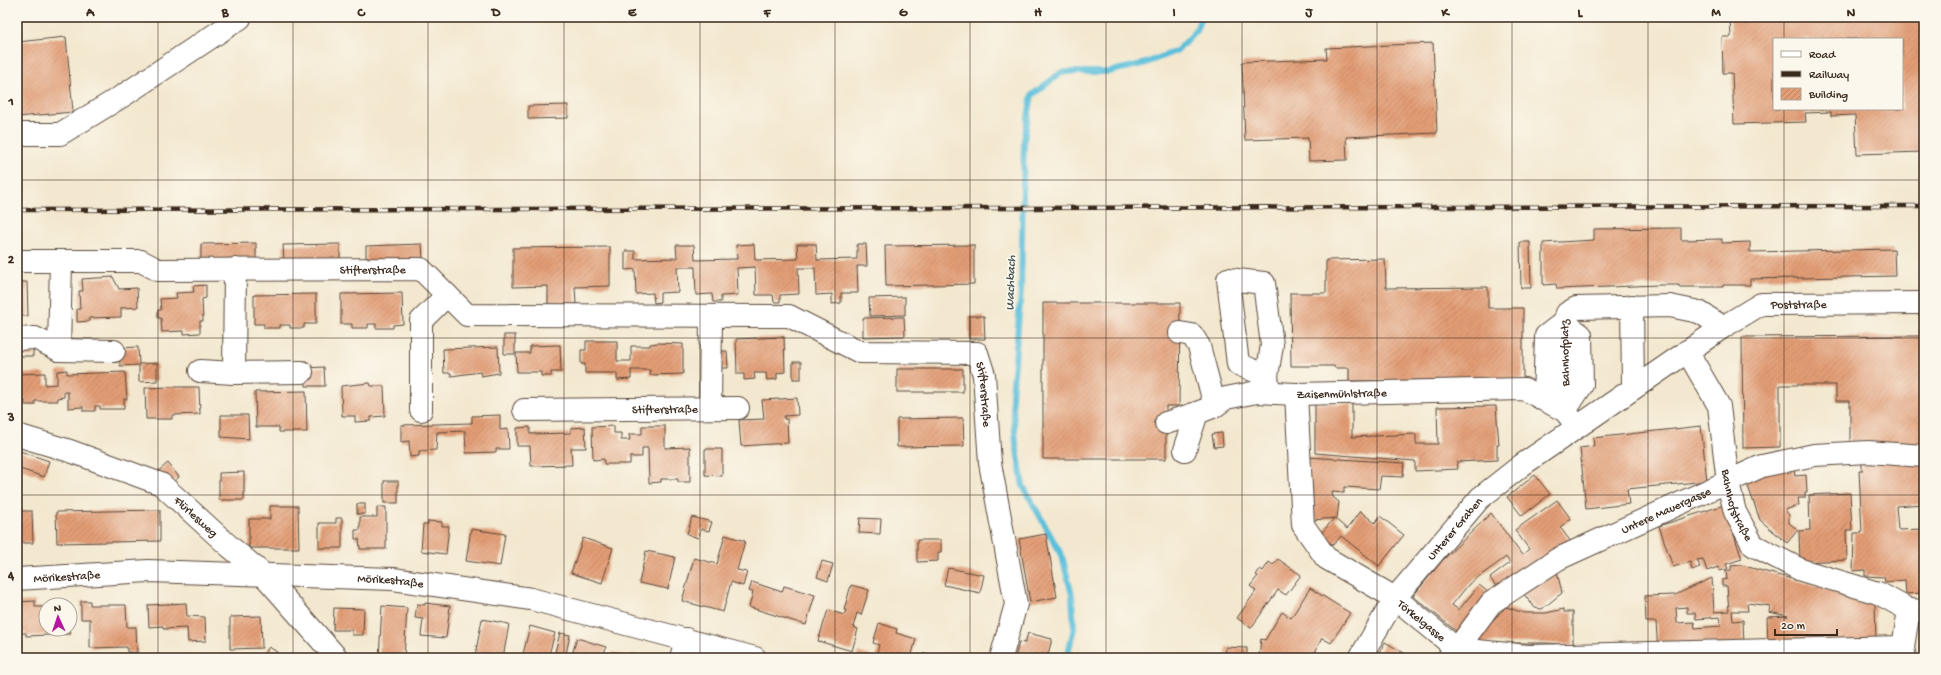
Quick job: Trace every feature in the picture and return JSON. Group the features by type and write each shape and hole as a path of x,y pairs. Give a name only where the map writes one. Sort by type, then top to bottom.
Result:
{"street":[{"path":"17,134 60,134 130,91 240,18"},
{"name":"Stifterstraße","path":"17,261 141,261 158,270 421,269 467,315 789,316 860,352 977,353 984,376 990,463 1016,604 1001,658"},
{"path":"59,350 61,261"},
{"path":"234,373 235,269"},
{"path":"421,410 421,321 447,295"},
{"name":"Poststraße","path":"1687,351 1761,304 1924,303"},
{"path":"1632,306 1633,387"},
{"name":"Bahnhofplatz","path":"1571,419 1564,322 1567,312 1576,308 1670,306 1699,312 1723,327"},
{"name":"Stifterstraße","path":"710,408 711,316"},
{"path":"1544,400 1546,336 1564,322"},
{"path":"1180,333 1192,335 1199,346 1206,410 1185,450"},
{"path":"17,339 35,338 59,350 114,352"},
{"path":"1571,419 1633,387 1687,351"},
{"name":"Bahnhofstraße","path":"1687,351 1719,406 1728,483 1735,512 1753,545 1801,570 1878,593 1916,611"},
{"path":"200,371 234,373 302,372"},
{"path":"1166,423 1206,410 1226,398 1257,392 1268,384 1296,394"},
{"name":"Zaisenmühlstraße","path":"1395,598 1326,558 1303,525 1296,394 1524,389 1544,400 1571,419"},
{"name":"Stifterstraße","path":"524,410 738,408"},
{"name":"Unterer Graben","path":"1360,658 1395,598 1480,498 1522,465 1571,419"},
{"name":"Flürlesweg","path":"17,435 70,451 161,484 229,546 263,574 336,658"},
{"name":"Untere Mauergasse","path":"1452,653 1492,603 1558,559 1616,538 1676,504 1728,483 1762,466 1814,454 1868,452 1924,456"},
{"name":"Mörikestraße","path":"17,579 148,571 393,579 531,599 683,649 755,658"},
{"name":"Törkelgasse","path":"1395,598 1452,653 1528,656 1872,649 1904,653"},
{"path":"1904,653 1916,611"}],"building":[{"path":"1730,17 1924,17 1924,152 1857,154 1855,115 1831,116 1831,112 1805,113 1806,122 1734,124 1732,73 1723,73 1722,37 1731,37"},
{"path":"66,37 73,112 17,117 17,42"},
{"path":"1433,43 1437,133 1346,137 1347,160 1309,161 1308,138 1245,140 1242,62 1327,59 1326,48"},
{"path":"568,105 568,118 528,119 528,106"},
{"path":"1681,228 1681,240 1722,239 1722,243 1750,242 1750,252 1894,249 1895,276 1750,279 1750,285 1723,285 1723,287 1679,287 1679,285 1659,285 1557,289 1556,284 1543,285 1543,243 1594,240 1594,229"},
{"path":"1520,242 1530,242 1531,288 1521,288"},
{"path":"256,243 256,264 201,265 201,244"},
{"path":"340,244 340,261 284,262 283,245"},
{"path":"422,244 423,259 366,262 366,246"},
{"path":"754,244 755,260 798,259 797,244 816,244 817,260 857,259 857,244 866,244 867,266 857,266 858,293 841,293 841,303 832,304 832,294 816,295 815,268 798,268 799,294 780,295 780,302 774,302 773,295 756,295 755,267 737,268 738,295 721,296 721,302 713,302 712,294 696,295 695,267 677,267 678,292 660,293 660,302 654,303 653,293 636,294 635,269 625,270 625,251 635,251 635,259 677,258 676,245 694,245 695,260 737,259 736,245"},
{"path":"974,245 974,284 886,286 885,246"},
{"path":"610,247 610,286 575,287 576,304 548,305 548,286 513,287 513,248"},
{"path":"1385,259 1386,288 1488,287 1488,308 1523,308 1523,379 1349,381 1349,368 1335,368 1334,366 1291,366 1290,293 1326,293 1326,260"},
{"path":"113,277 119,289 137,288 138,307 121,308 121,317 89,318 90,321 77,322 77,309 80,309 79,291 83,291 82,279"},
{"path":"17,282 27,282 28,316 17,316"},
{"path":"206,285 206,298 202,299 203,321 200,321 200,333 184,334 184,331 162,332 161,318 158,318 158,310 161,310 160,299 177,298 176,293 194,292 193,286"},
{"path":"402,293 403,324 393,325 393,328 376,328 376,324 368,324 368,328 352,328 352,324 341,324 341,294"},
{"path":"316,294 316,324 304,324 304,328 290,328 290,325 280,325 280,328 264,328 264,324 254,324 254,295"},
{"path":"905,297 905,315 870,316 869,298"},
{"path":"1043,303 1180,303 1179,406 1166,406 1166,459 1043,459"},
{"path":"969,316 984,316 985,339 969,339"},
{"path":"904,317 905,336 863,337 863,318"},
{"path":"504,335 515,335 515,354 504,354"},
{"path":"1924,336 1924,447 1850,442 1850,401 1836,401 1836,385 1780,385 1780,447 1743,448 1742,337"},
{"path":"784,337 785,372 777,373 777,379 767,380 766,373 754,373 755,379 744,380 744,374 737,374 736,339"},
{"path":"586,341 617,341 617,361 631,361 631,346 650,346 650,344 658,343 683,344 683,374 650,375 650,370 631,370 631,379 617,380 617,373 585,373 585,364 581,364 581,350 586,350"},
{"path":"560,345 561,372 551,372 551,376 541,376 541,372 517,372 516,353 530,353 530,346"},
{"path":"138,347 139,364 157,363 157,381 139,382 139,365 120,366 119,348"},
{"path":"498,347 499,373 481,376 480,372 451,376 451,373 444,373 443,349"},
{"path":"17,349 33,349 33,356 17,356"},
{"path":"719,351 727,351 728,368 719,368"},
{"path":"793,362 801,362 801,379 793,379"},
{"path":"324,367 325,386 306,386 305,368"},
{"path":"897,369 963,369 963,392 897,392"},
{"path":"67,370 67,374 125,372 127,399 124,399 124,409 100,409 100,406 95,406 95,411 83,411 83,407 68,408 68,392 64,392 64,397 57,398 58,401 35,401 35,405 25,405 25,401 17,401 17,374 45,373 45,385 57,384 57,371"},
{"path":"370,383 371,386 384,386 385,416 371,417 371,421 355,422 355,416 342,416 341,386"},
{"path":"199,387 200,414 172,415 172,419 146,419 145,388"},
{"path":"306,391 307,432 279,432 279,427 256,427 255,392"},
{"path":"797,398 798,415 784,416 784,419 787,419 788,443 741,446 739,420 764,419 762,400"},
{"path":"1315,403 1352,404 1352,437 1416,434 1416,444 1438,444 1437,407 1496,406 1499,445 1497,445 1497,460 1457,462 1458,469 1415,471 1415,461 1315,453"},
{"path":"221,415 248,415 249,439 221,437"},
{"path":"500,415 500,430 508,429 509,449 496,449 496,452 466,453 465,431 437,432 436,450 419,451 419,456 410,457 409,441 401,442 401,425 472,423 472,416"},
{"path":"963,418 964,446 897,447 897,419"},
{"path":"614,426 614,433 621,433 621,440 630,440 629,434 642,434 642,426 665,426 665,448 690,447 690,482 678,482 678,479 661,479 661,482 649,483 648,448 642,448 642,457 630,457 630,464 604,464 604,459 593,460 592,427"},
{"path":"1701,426 1707,481 1627,489 1629,504 1586,509 1580,448 1594,446 1593,438"},
{"path":"530,427 530,434 571,433 571,428 585,427 586,448 571,448 572,465 531,466 530,446 517,446 517,428"},
{"path":"1222,433 1223,446 1214,447 1212,434"},
{"path":"705,449 722,449 722,476 705,475"},
{"path":"17,450 49,461 44,477 17,468"},
{"path":"1307,457 1404,463 1403,477 1381,476 1379,489 1344,487 1344,493 1332,492 1333,497 1339,502 1337,518 1312,520"},
{"path":"1862,460 1924,464 1924,504 1896,506 1898,530 1924,529 1924,593 1906,594 1905,580 1885,582 1884,577 1865,576 1865,570 1853,571 1854,533 1862,533 1859,471 1862,471"},
{"path":"1793,461 1795,476 1806,475 1807,492 1805,492 1805,498 1798,498 1799,505 1785,510 1789,515 1789,523 1798,530 1787,543 1760,520 1745,478"},
{"path":"168,463 179,477 167,487 156,473"},
{"path":"244,472 244,500 219,500 219,473"},
{"path":"1535,475 1550,494 1522,516 1507,497"},
{"path":"384,481 398,481 398,503 384,503"},
{"path":"1850,493 1852,530 1846,530 1847,560 1800,562 1799,531 1810,530 1809,495"},
{"path":"1557,500 1571,519 1560,527 1571,542 1501,593 1490,578 1510,563 1506,557 1469,584 1452,605 1459,610 1479,585 1493,596 1461,635 1413,596 1442,561 1491,513 1522,555 1529,549 1515,530"},
{"path":"357,504 365,504 365,514 357,514"},
{"path":"1724,505 1742,559 1726,564 1728,569 1719,571 1718,567 1707,571 1703,559 1697,560 1700,567 1692,570 1690,562 1673,567 1659,526"},
{"path":"270,506 298,506 299,548 249,548 249,519 270,519"},
{"path":"377,507 386,507 386,549 360,549 359,539 355,539 355,530 360,530 360,517 377,517"},
{"path":"160,510 160,541 57,543 56,512"},
{"path":"17,511 32,511 33,543 17,543"},
{"path":"1360,511 1375,523 1380,516 1404,535 1379,566 1341,536 1333,545 1320,535 1334,518 1347,529"},
{"path":"692,517 712,522 709,531 701,529 698,538 687,534"},
{"path":"336,518 342,518 342,548 319,548 319,523 336,523"},
{"path":"860,518 881,519 880,534 859,533"},
{"path":"428,521 442,522 442,526 449,526 446,554 421,551 423,524 428,524"},
{"path":"471,529 505,534 500,566 466,561"},
{"path":"1046,534 1057,597 1030,602 1019,539"},
{"path":"725,535 745,541 737,570 747,572 743,586 731,582 723,612 682,601 694,558 717,564"},
{"path":"583,538 613,548 602,583 571,573"},
{"path":"917,540 941,540 941,552 938,552 938,561 917,562"},
{"path":"646,551 675,557 668,589 639,583"},
{"path":"1278,559 1301,575 1286,595 1278,590 1251,628 1237,618 1256,591 1250,586 1258,576 1256,575 1260,569 1263,571 1269,562 1273,565"},
{"path":"822,561 833,564 828,581 817,577"},
{"path":"1741,565 1875,602 1876,641 1768,646 1767,617 1788,616 1769,612 1770,606 1747,603 1748,611 1732,611 1733,621 1743,620 1744,646 1658,651 1656,622 1646,622 1645,596 1675,595 1712,578 1714,612 1729,611 1727,586 1722,586 1722,580 1727,579 1726,571 1731,570 1731,566","holes":["1687,607 1687,613 1695,613 1696,619 1720,617 1721,626 1695,628 1694,622 1677,623 1676,608"]},
{"path":"1556,567 1562,593 1542,609 1535,608 1522,592"},
{"path":"948,568 984,575 980,593 944,585"},
{"path":"752,582 782,592 784,586 815,595 806,625 749,607 753,592 749,591"},
{"path":"851,585 869,590 861,615 857,613 853,627 858,629 852,651 818,641 828,610 844,615"},
{"path":"1310,588 1350,613 1331,643 1322,638 1316,650 1315,658 1259,657 1261,639 1265,640 1282,612 1291,618"},
{"path":"35,601 35,607 38,607 38,635 26,636 26,633 17,633 17,602"},
{"path":"81,601 90,601 90,605 126,605 127,627 136,627 137,653 127,652 127,647 90,648 90,619 81,619"},
{"path":"186,603 187,616 205,617 206,641 188,642 187,628 163,629 163,626 149,627 148,605"},
{"path":"425,603 450,606 446,638 421,636 423,619 415,618 417,604 425,605"},
{"path":"382,606 407,608 404,658 379,658"},
{"path":"1506,607 1524,613 1546,613 1564,609 1564,612 1573,612 1573,645 1546,643 1470,643"},
{"path":"334,608 364,609 363,635 352,635 352,630 333,630"},
{"path":"261,616 262,648 230,649 230,617"},
{"path":"482,619 509,624 503,658 475,656"},
{"path":"879,623 897,629 896,633 916,639 911,658 876,657 879,645 873,643"},
{"path":"530,626 555,633 548,658 522,658"},
{"path":"560,633 570,635 566,654 555,652"},
{"path":"1028,633 1052,639 1047,658 1015,658 1019,642 1025,643"},
{"path":"577,638 606,647 603,658 571,658"},
{"path":"1385,642 1409,656 1408,658 1376,658"},
{"path":"269,647 277,652 273,658 262,658"},
{"path":"1226,647 1247,648 1247,658 1225,658"},
{"path":"613,652 630,657 631,654 645,658 611,658"},
{"path":"858,652 871,656 870,658 856,658"},
{"path":"924,653 931,655 930,658 923,658"},
{"path":"946,653 962,658 944,658"},
{"path":"1104,655 1104,658 1090,658 1090,656"}],"waterway":[{"name":"Wachbach","path":"1067,658 1074,628 1072,595 1062,556 1023,486 1016,444 1012,396 1021,292 1024,140 1032,95 1062,72 1108,72 1146,63 1178,50 1196,31 1201,17"}],"railway":[{"path":"17,210 1924,206"}]}
